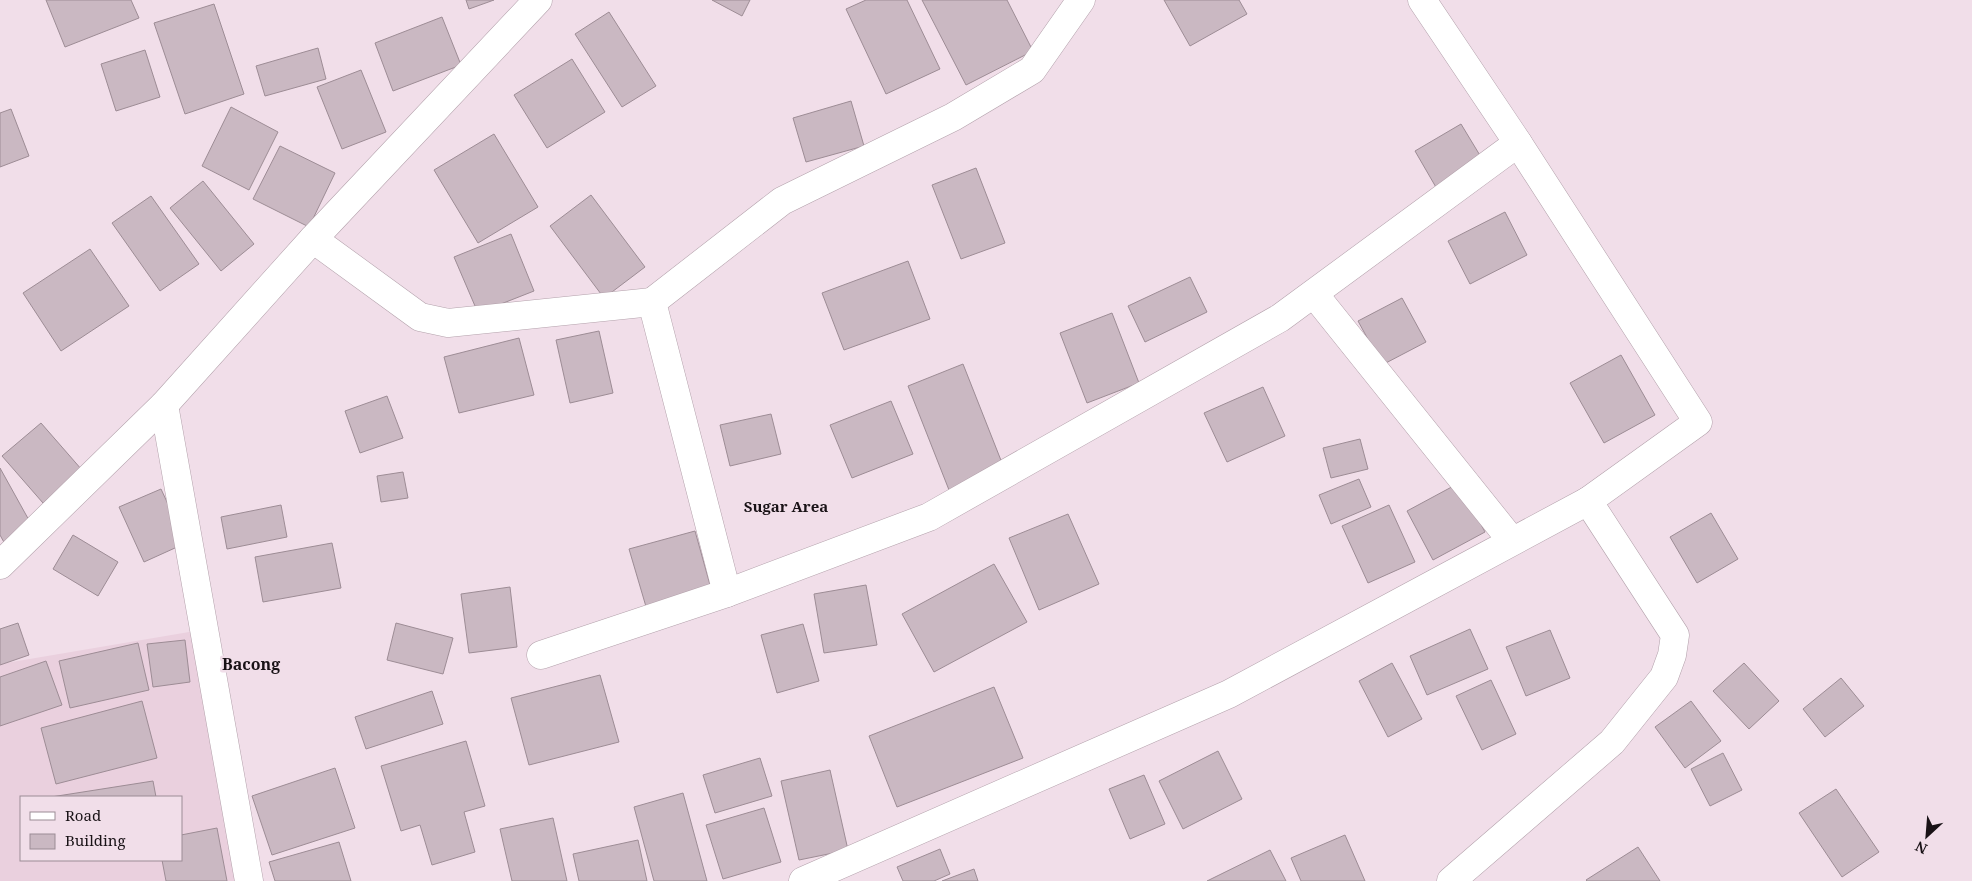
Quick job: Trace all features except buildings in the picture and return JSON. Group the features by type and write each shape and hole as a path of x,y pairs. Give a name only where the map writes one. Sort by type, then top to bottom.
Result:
{"street":[{"path":"0,565 164,405 313,239 538,0"},
{"path":"313,239 420,317 448,323 652,302 782,201 953,117 1032,70 1081,0"},
{"path":"803,881 1229,694 1588,501 1698,422 1518,143 1422,0"},
{"path":"541,655 727,593 929,517 1280,318 1518,143"},
{"path":"1314,294 1512,541"},
{"path":"652,302 727,593"},
{"path":"164,405 249,881"},
{"path":"1451,881 1612,742 1664,677 1672,655 1675,635 1588,501"}],"shaded area":[{"path":"195,631 239,881 0,881 0,664"}],"district":[{"name":"Sugar Area","path":"786,506"},
{"name":"Bacong","path":"251,664"}]}
